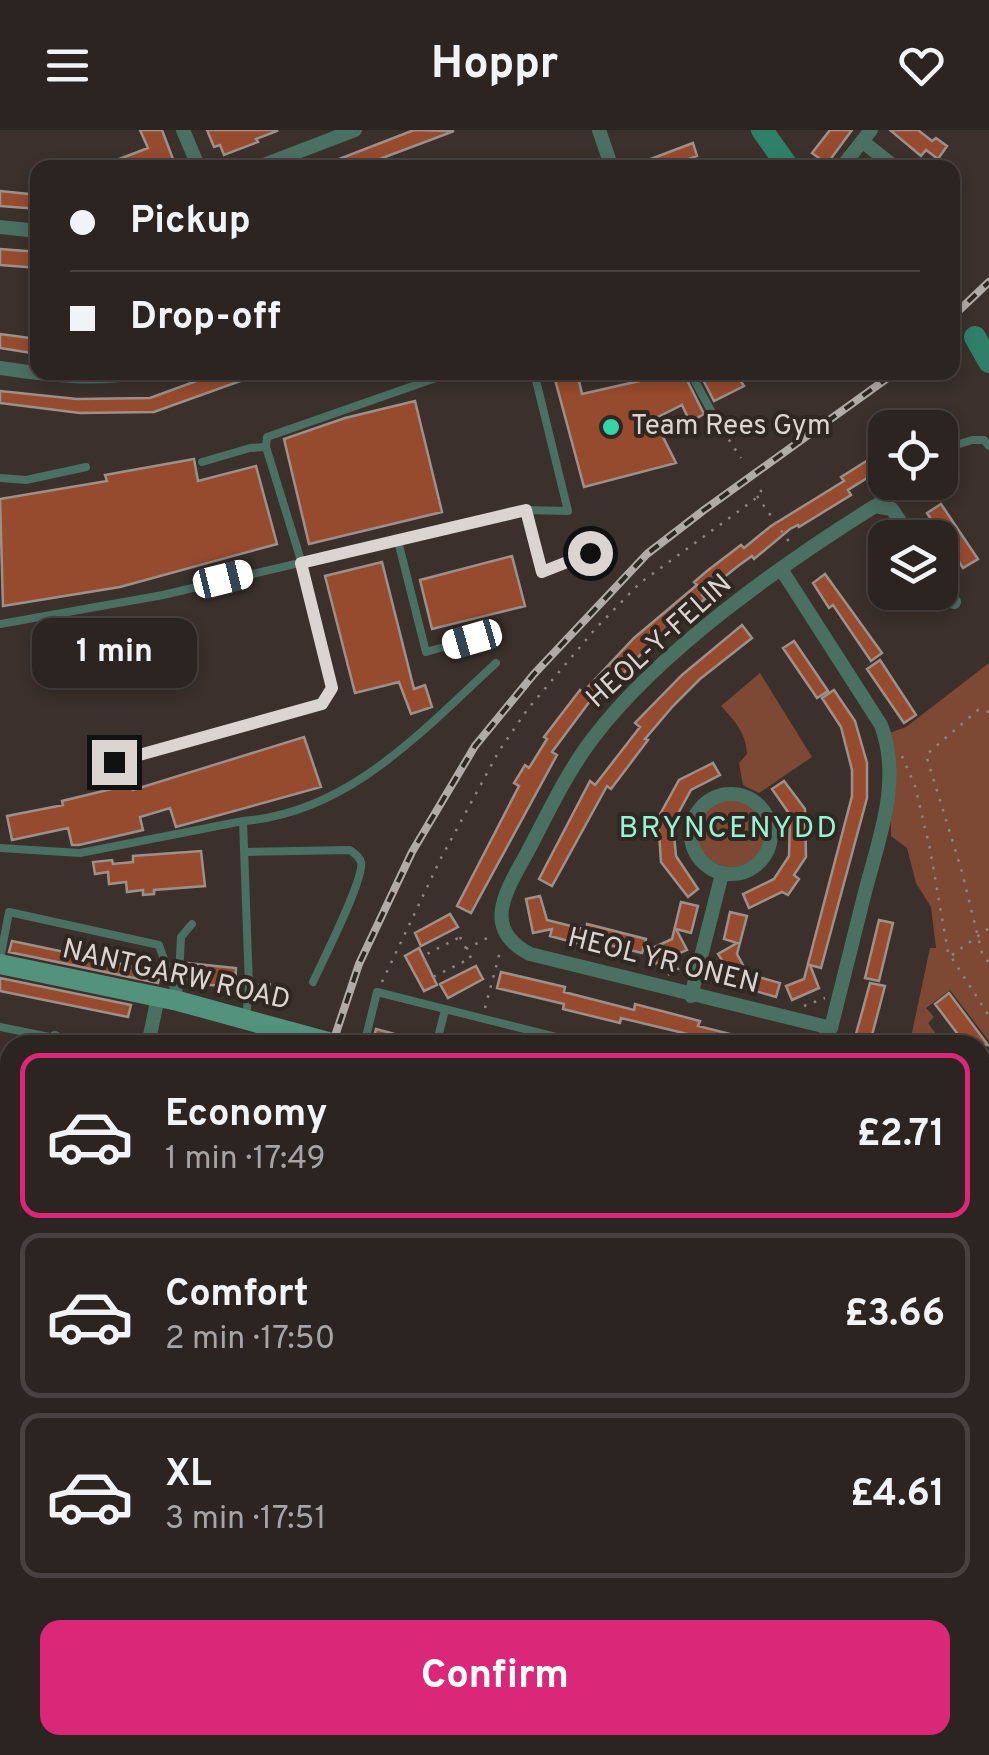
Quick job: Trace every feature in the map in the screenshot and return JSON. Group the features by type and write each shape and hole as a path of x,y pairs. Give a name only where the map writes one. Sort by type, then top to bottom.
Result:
{"main road":[{"name":"NANTGARW ROAD","path":"0,962 168,999 301,1035"}],"street":[{"path":"184,130 196,160"},
{"path":"297,160 355,130"},
{"path":"599,130 609,160"},
{"path":"848,160 867,136 889,160"},
{"path":"0,228 30,231"},
{"path":"0,368 30,371"},
{"path":"876,506 892,509 899,520"},
{"name":"HEOL-Y-FELIN","path":"505,930 502,903 507,891 593,738 681,649 799,556 876,506"},
{"path":"782,569 871,708 887,742 889,790 885,818 831,1028 826,1035"},
{"path":"740,795 762,809 771,832 770,844 757,866 746,872 722,874 698,858 691,832 702,807 712,798 740,795"},
{"path":"691,996 722,874"},
{"name":"HEOL YR ONEN","path":"505,930 530,954 831,1028"},
{"path":"152,1035 168,999"},
{"path":"831,1028 833,1035"}],"lane":[{"path":"114,762 322,704 332,688 266,437 429,380"},
{"path":"0,624 162,594 526,510 568,511 536,380"},
{"path":"694,380 716,420"},
{"path":"958,444 984,440 989,446"},
{"path":"202,462 266,447"},
{"path":"0,478 26,480 86,467"},
{"path":"876,506 878,500"},
{"path":"526,510 542,572 590,553"},
{"path":"398,541 426,652 472,639"},
{"path":"0,848 80,853 270,819 318,803 369,775 496,662"},
{"path":"243,821 249,986 246,1020"},
{"path":"244,852 350,850 358,856 362,864 357,884 313,982"},
{"path":"0,962 9,912 160,945 168,999"},
{"path":"168,999 182,937 192,924"},
{"path":"366,1035 377,992 547,1035"},
{"path":"439,1035 445,1010"},
{"path":"0,1027 29,1035"}],"path":[{"path":"716,420 741,458"},
{"path":"377,992 440,860 498,751 527,710 640,583 757,496 761,491 757,486"},
{"path":"757,496 799,556"},
{"path":"989,712 978,710 926,756 982,953 989,963"},
{"path":"887,742 902,755 915,786 950,956 989,1016"},
{"path":"950,956 989,928"},
{"path":"466,949 505,930"},
{"path":"482,1019 505,930"},
{"path":"460,937 466,949 471,958 434,977 423,956 460,937"},
{"path":"249,986 276,984"},
{"path":"780,1016 840,991"}],"shaded area":[{"path":"989,663 989,1035 984,1035 950,990 926,1008 934,1017 928,1023 937,1035 911,1035 930,948 936,948 931,907 916,883 907,848 891,836 889,733 906,727"},
{"path":"760,673 812,757 759,793 743,785 739,763 747,754 744,740 721,706"},
{"path":"731,799 755,809 765,833 755,857 731,867 707,857 697,833 707,809"}],"building":[{"path":"140,130 162,130 173,160 117,160 148,148"},
{"path":"207,130 277,131 224,155 220,145 214,147"},
{"path":"414,130 454,131 377,160 337,160"},
{"path":"830,130 852,130 830,160 822,160 812,153"},
{"path":"890,130 918,130 947,146 938,159 926,150 921,156"},
{"path":"693,143 697,156 686,160 648,160"},
{"path":"0,191 30,194 30,208 0,206"},
{"path":"0,249 30,251 30,267 0,265"},
{"path":"0,334 30,338 30,353 0,348"},
{"path":"199,380 243,380 154,412 80,413 0,403 0,391 77,399 150,398"},
{"path":"555,380 579,380 582,394 639,380 687,380 704,414 690,422 682,405 654,419 676,463 584,487"},
{"path":"703,380 740,380 744,386 714,401"},
{"path":"415,401 442,512 309,544 284,439 345,418"},
{"path":"194,459 198,481 256,466 277,544 120,587 3,606 0,499 107,481 105,475"},
{"path":"868,460 868,477 848,490 851,495 790,529 754,559 752,556 738,566 702,595 705,599 645,650 600,698 596,693 552,752 557,755 471,913 457,906 519,786 514,783 525,765 529,768 547,739 544,737 580,690 583,692 634,638 697,585 694,582 707,571 741,545 744,548 771,526 844,481 841,477"},
{"path":"941,504 952,520 932,520 927,513"},
{"path":"958,529 978,559 963,568 958,560"},
{"path":"512,556 525,606 432,629 420,580"},
{"path":"382,562 414,689 425,685 432,707 411,714 399,682 355,693 325,576"},
{"path":"825,574 882,653 871,661 813,583"},
{"path":"742,625 752,638 673,706 611,789 607,786 552,886 539,879 590,781 595,785 640,727 635,723 682,675"},
{"path":"794,641 828,691 817,698 783,648"},
{"path":"880,660 916,715 904,723 867,669"},
{"path":"834,690 855,721 867,763 867,798 821,968 810,965 819,988 792,1000 786,986 804,979 852,796 852,770 841,727 822,698"},
{"path":"304,737 321,787 176,827 170,808 140,817 143,830 79,845 72,845 68,828 12,840 7,816 63,805 62,801 132,784 133,790"},
{"path":"713,763 720,775 691,790 673,823 676,856 698,889 688,897 661,862 658,818 679,780"},
{"path":"784,781 805,809 806,857 794,875 799,879 788,895 782,892 749,908 743,894 774,879 789,856 790,815 772,789"},
{"path":"201,851 205,886 154,890 154,894 143,895 143,890 127,892 126,882 109,884 108,872 95,874 93,862 133,862 133,856"},
{"path":"540,896 547,920 583,929 580,944 550,936 552,929 533,933 526,899"},
{"path":"681,902 698,906 691,933 676,929 687,950 655,964 648,950 672,939"},
{"path":"730,912 747,916 737,954 748,974 780,983 776,997 738,986 718,954 737,943 724,939"},
{"path":"450,914 458,927 421,946 415,933"},
{"path":"879,920 893,923 879,981 865,978"},
{"path":"587,924 646,939 642,953 584,939"},
{"path":"12,941 160,972 158,983 9,952"},
{"path":"419,948 437,985 424,991 405,956"},
{"path":"187,963 236,968 235,987 186,983"},
{"path":"476,966 483,979 448,998 440,984"},
{"path":"501,972 565,987 564,992 634,1010 635,1004 700,1021 698,1026 734,1035 692,1035 621,1018 620,1023 497,988"},
{"path":"0,978 131,1005 128,1017 0,991"},
{"path":"870,983 885,986 872,1035 856,1035"},
{"path":"949,993 980,1035 958,1035 935,1004"},
{"path":"376,1029 398,1035 374,1035"}],"waterway":[{"path":"762,130 783,160"},
{"path":"975,337 989,362"}],"railway":[{"path":"960,309 989,282"},
{"path":"335,1035 359,964 412,852 475,746 534,674 647,554 885,380"}],"place":[{"name":"Team Rees Gym","path":"611,427"}],"district":[{"name":"BRYNCENYDD","path":"729,829"}],"route":[{"path":"114,762 322,704 332,688 301,563 526,510 542,572 590,553"}]}
